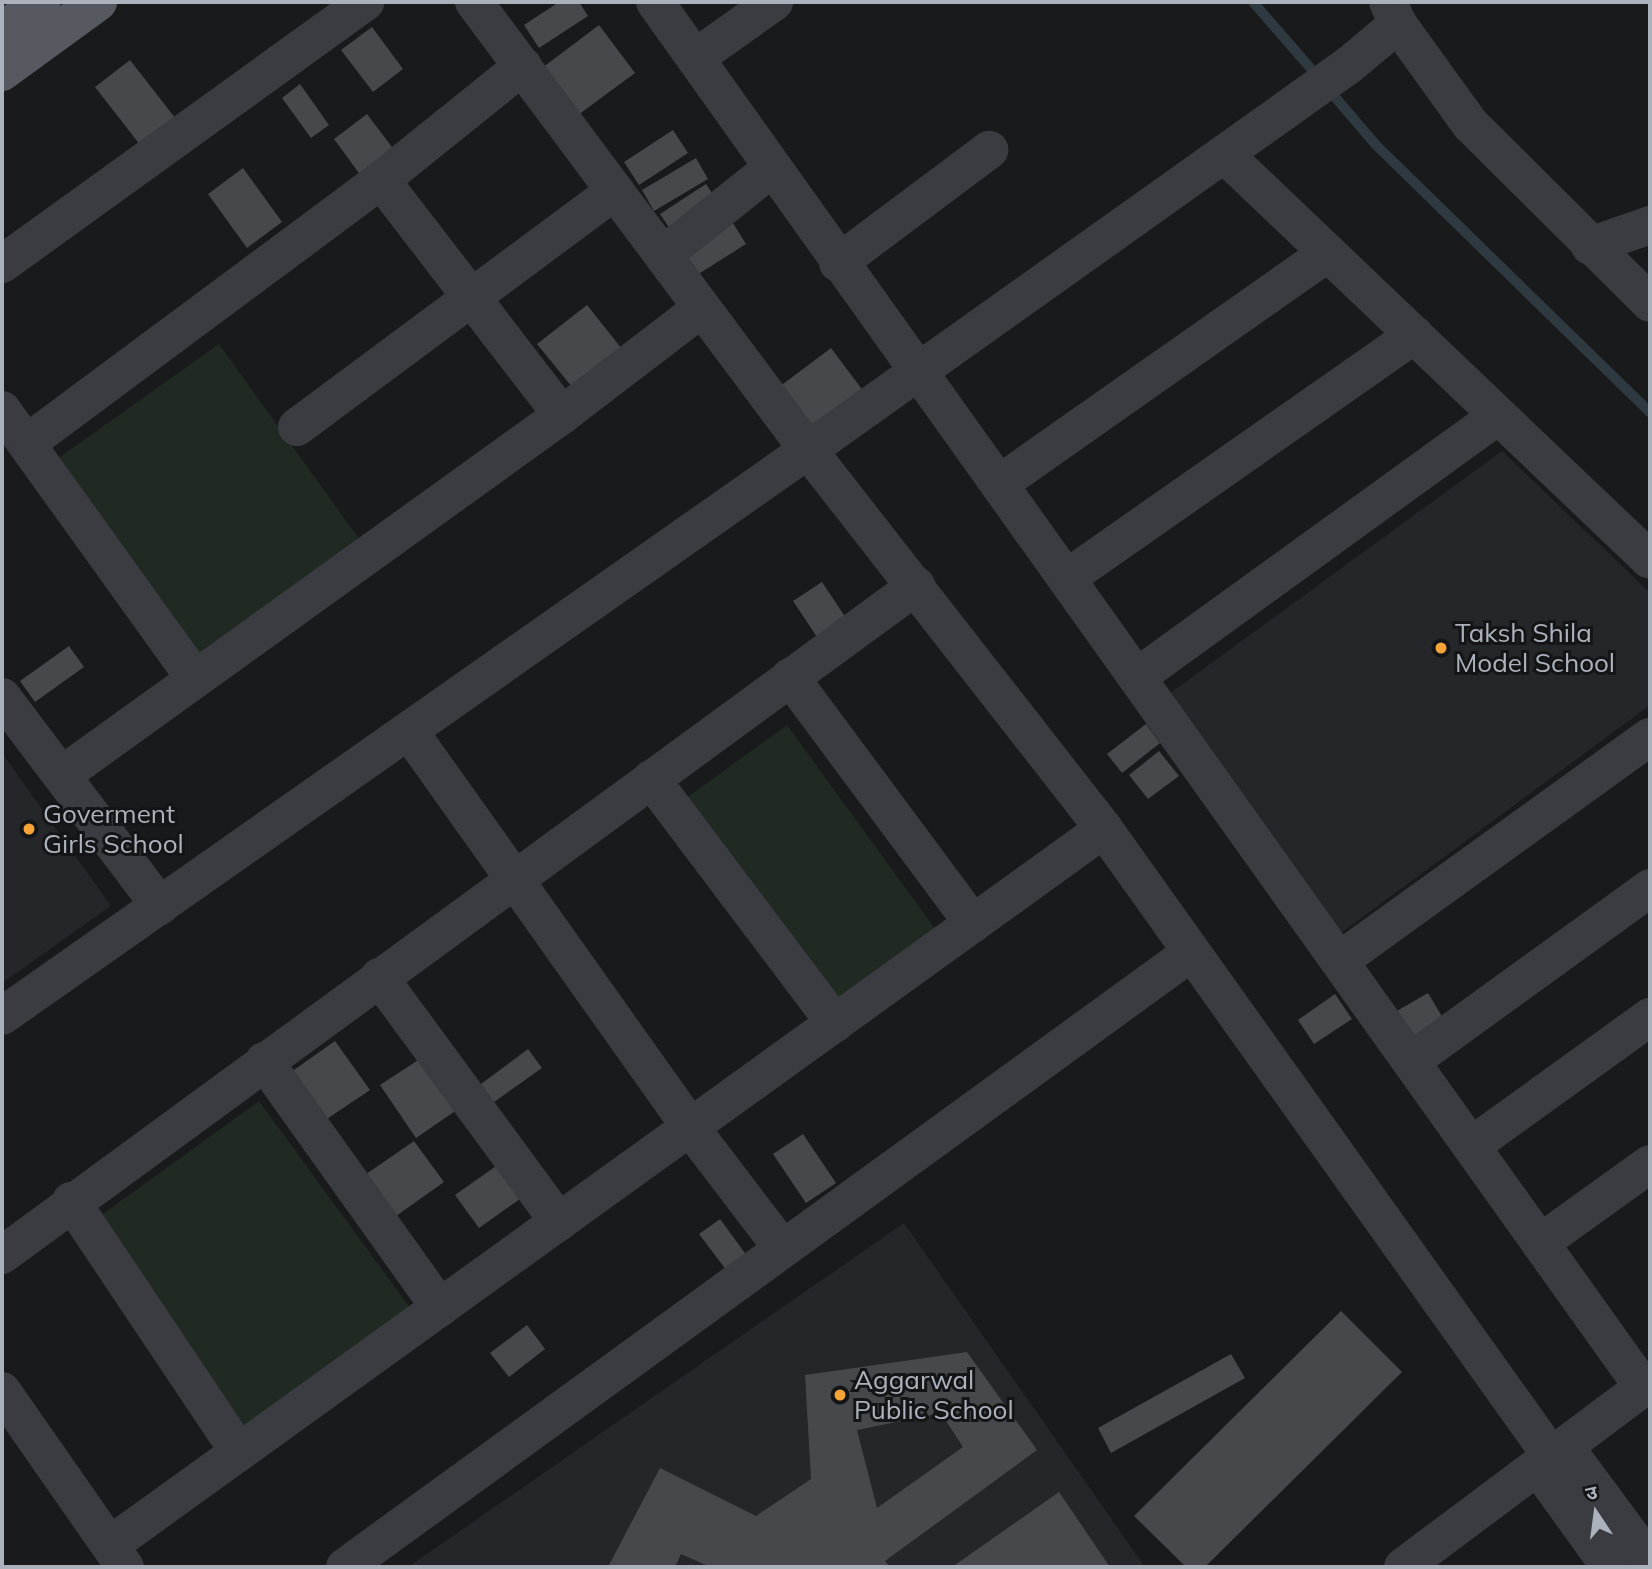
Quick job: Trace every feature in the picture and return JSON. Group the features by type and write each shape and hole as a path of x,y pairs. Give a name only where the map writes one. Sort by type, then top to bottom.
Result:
{"main road":[{"path":"2,31 42,2"},
{"path":"2,72 98,2"}],"street":[{"path":"2,264 365,2"},
{"path":"474,2 808,450 1104,829 1189,954 1552,1457 1650,1562"},
{"path":"655,2 838,263 918,370 1540,1243 1647,1385 1403,1567"},
{"path":"695,58 774,2"},
{"path":"2,1016 808,450 1349,65 1393,13 1470,124 1650,303"},
{"path":"27,443 381,180 523,66"},
{"path":"838,263 989,150"},
{"path":"1224,154 1650,560"},
{"path":"663,256 772,168"},
{"path":"381,180 475,297 562,415"},
{"path":"297,427 615,191"},
{"path":"1590,246 1650,225"},
{"path":"999,484 1328,253"},
{"path":"62,775 194,677 562,415 702,308"},
{"path":"1066,578 1413,335"},
{"path":"2,410 194,677"},
{"path":"1137,677 1498,416"},
{"path":"2,1255 71,1201 916,586"},
{"path":"790,677 973,923"},
{"path":"2,697 160,906"},
{"path":"409,731 512,880 690,1127 783,1249"},
{"path":"1339,961 1650,737"},
{"path":"650,779 835,1023"},
{"path":"2,1391 118,1556 239,1452 1104,829"},
{"path":"1411,1061 1650,888"},
{"path":"345,1567 1189,954"},
{"path":"379,977 559,1222"},
{"path":"1471,1146 1650,1017"},
{"path":"264,1061 440,1308"},
{"path":"1540,1243 1650,1164"},
{"path":"71,1201 239,1452"},
{"path":"1552,1457 1610,1567"}],"shaded area":[{"path":"219,344 362,543 189,666 46,467"},
{"name":"Taksh Shila Model School","path":"1502,451 1650,593 1650,705 1333,939 1158,702"},
{"path":"787,725 941,937 832,1016 678,804"},
{"name":"Goverment Girls School","path":"2,753 111,906 2,983"},
{"path":"259,1101 413,1312 239,1438 85,1227"},
{"name":"Aggarwal Public School","path":"904,1223 1145,1567 408,1567"}],"building":[{"path":"559,2 579,2 588,16 539,48 524,25"},
{"path":"599,25 635,73 578,115 542,68"},
{"path":"372,27 403,69 373,92 341,50"},
{"path":"130,60 183,128 148,155 95,87"},
{"path":"300,84 329,125 311,138 282,98"},
{"path":"367,114 398,155 364,180 334,139"},
{"path":"673,130 688,153 639,185 624,162"},
{"path":"696,158 708,179 654,211 642,190"},
{"path":"243,168 282,222 247,248 208,194"},
{"path":"706,184 718,202 672,232 660,214"},
{"path":"733,223 746,244 697,275 683,255"},
{"path":"587,305 626,354 577,393 537,344"},
{"path":"831,348 864,392 812,430 779,387"},
{"path":"822,582 850,624 821,643 793,601"},
{"path":"69,646 84,667 35,702 20,681"},
{"path":"1146,724 1160,743 1122,773 1107,754"},
{"path":"1159,751 1179,776 1148,799 1129,775"},
{"path":"1428,993 1447,1025 1415,1045 1395,1012"},
{"path":"1335,994 1352,1019 1314,1044 1298,1020"},
{"path":"335,1041 370,1090 318,1125 284,1077"},
{"path":"528,1049 542,1068 494,1102 481,1084"},
{"path":"429,1053 464,1105 416,1138 380,1085"},
{"path":"803,1134 836,1183 806,1203 773,1154"},
{"path":"414,1141 444,1182 389,1221 359,1179"},
{"path":"506,1159 530,1192 479,1228 455,1195"},
{"path":"720,1219 753,1264 733,1279 699,1234"},
{"path":"1341,1311 1402,1372 1205,1567 1186,1567 1134,1516"},
{"path":"527,1325 545,1349 509,1377 490,1353"},
{"path":"967,1352 1037,1450 885,1561 890,1567 710,1567 681,1554 675,1567 608,1567 660,1468 756,1516 811,1479 805,1375","holes":["941,1413 963,1447 877,1508 857,1430"]},
{"path":"1231,1354 1245,1378 1111,1453 1098,1428"},
{"path":"1059,1492 1110,1567 952,1567"}],"waterway":[{"path":"1253,2 1319,78"},
{"path":"1329,90 1376,145 1650,412"}],"place":[{"name":"Taksh Shila Model School","path":"1441,648"},
{"name":"Goverment Girls School","path":"29,829"},
{"name":"Aggarwal Public School","path":"840,1395"}]}
